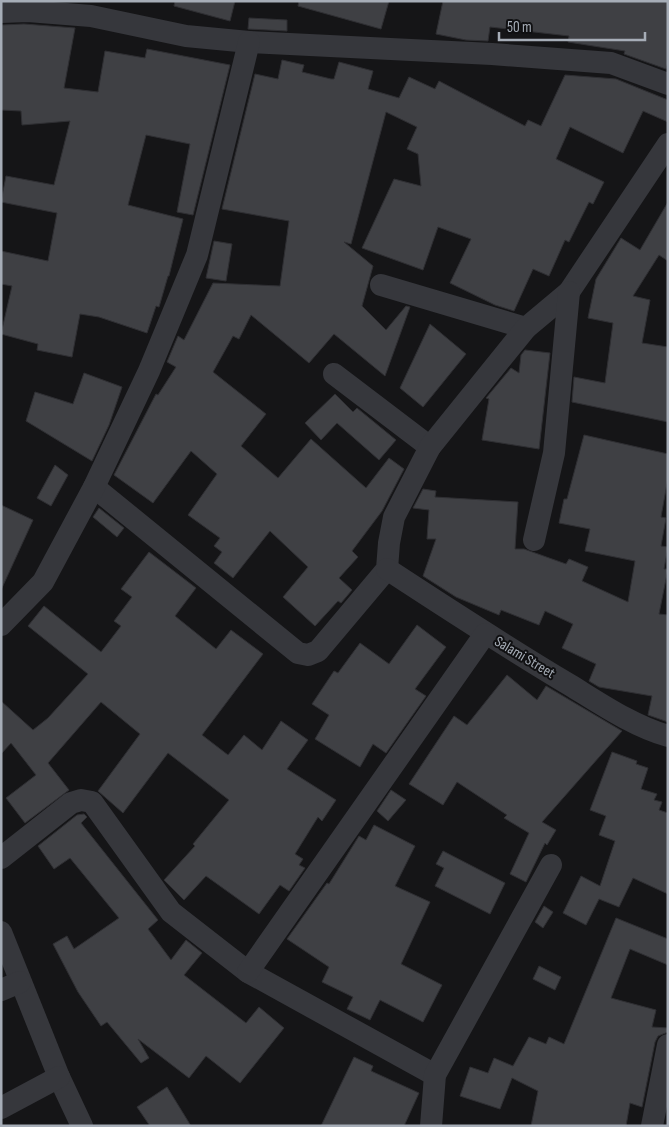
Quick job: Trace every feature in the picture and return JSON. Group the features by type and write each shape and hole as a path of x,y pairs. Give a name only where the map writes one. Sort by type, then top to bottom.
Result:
{"street":[{"path":"1,12 93,8 186,36 249,42 492,54 611,63 668,84"},
{"path":"1,625 43,582 94,487 149,372 197,255 249,42"},
{"path":"94,487 298,653 308,656 318,651 387,569 394,517 430,447 526,328 569,292 668,144"},
{"path":"381,285 526,328"},
{"path":"534,540 554,453 569,292"},
{"path":"334,374 430,447"},
{"name":"Salami Street","path":"387,569 485,634 609,708 652,731 668,736"},
{"path":"248,972 485,634"},
{"path":"1,858 71,803 81,800 92,802 171,912 248,972 434,1075"},
{"path":"431,1126 434,1075 551,865"},
{"path":"1,932 11,986 82,1126"},
{"path":"652,1126 668,1045"},
{"path":"1,1108 59,1078"}],"building":[{"path":"175,1 235,1 230,21 174,6"},
{"path":"299,1 389,1 381,29 298,6"},
{"path":"443,1 668,1 668,62 666,69 624,54 625,51 568,42 569,36 490,27 488,41 466,40 436,34"},
{"path":"249,18 287,20 287,31 248,29"},
{"path":"24,24 75,28 64,88 98,92 105,51 145,58 147,49 230,65 193,215 177,212 190,144 146,135 128,205 183,219 169,276 159,307 156,306 147,333 99,317 80,314 72,357 37,350 38,344 1,334 12,286 1,284 1,251 48,261 57,213 1,202 6,176 54,185 70,121 22,125 21,111 1,110 2,25"},
{"path":"282,60 304,65 302,72 331,79 334,79 339,62 373,71 368,89 399,98 409,77 435,89 439,81 525,126 528,120 541,126 565,75 616,79 668,100 668,122 643,111 623,153 570,127 556,159 604,182 593,204 589,202 569,242 565,240 549,276 533,269 514,311 495,305 450,283 471,239 438,227 423,270 362,248 394,179 421,186 418,154 407,149 417,127 386,112 351,244 344,242 373,266 362,306 386,330 406,306 410,307 385,376 334,334 309,363 251,315 239,339 233,336 213,372 266,414 241,446 278,478 311,439 366,488 389,458 404,469 382,511 352,551 358,557 339,578 352,590 341,603 338,601 315,626 283,597 308,567 270,531 233,578 214,563 222,552 214,546 220,538 188,515 217,474 191,451 153,503 114,475 156,394 158,395 176,367 167,362 178,336 184,340 213,283 280,286 289,221 222,209 255,74 278,79"},
{"path":"668,202 668,261 659,255 633,296 650,300 642,343 668,347 668,422 572,402 574,377 605,383 613,323 588,318 596,279 621,238 640,250"},
{"path":"214,241 232,244 226,281 206,278"},
{"path":"430,324 466,354 423,407 400,388"},
{"path":"525,350 550,353 539,449 482,440 489,399 486,398 511,368 519,373 521,355"},
{"path":"84,373 122,387 109,425 92,461 26,421 35,392 73,404"},
{"path":"335,394 353,412 357,408 396,440 379,460 337,423 321,440 305,423"},
{"path":"584,435 668,454 668,478 661,517 666,518 661,546 668,547 664,569 668,569 659,614 668,615 668,722 648,715 652,696 599,687 589,681 596,664 562,648 573,624 545,611 539,625 501,610 499,615 456,597 423,576 436,539 427,539 429,510 413,508 423,489 436,491 435,497 518,502 515,549 524,549 566,564 569,559 588,567 582,581 628,602 635,561 585,551 590,529 559,523 564,499 567,499"},
{"path":"55,465 68,475 51,506 37,498"},
{"path":"1,505 33,520 1,590"},
{"path":"99,508 124,528 117,537 93,517"},
{"path":"149,552 196,588 175,616 216,649 231,630 263,654 202,735 228,755 244,735 262,750 281,721 308,740 287,769 336,800 322,821 318,817 295,854 303,859 299,865 305,868 289,891 280,885 259,914 206,876 184,900 164,880 195,846 193,844 229,800 168,753 123,813 98,791 140,734 101,702 48,763 69,790 25,823 6,798 36,775 11,743 1,754 1,701 33,730 48,718 88,674 28,626 44,606 101,652 121,626 114,621 132,597 121,589"},
{"path":"417,625 446,647 415,689 426,696 386,753 373,744 360,767 315,739 329,715 312,704 334,671 338,673 360,643 389,664"},
{"path":"507,675 537,700 546,686 622,731 542,822 556,830 547,845 545,843 526,882 510,874 529,833 504,818 507,815 457,782 443,805 409,784 454,716 467,725"},
{"path":"612,752 637,761 636,764 648,768 641,789 657,794 654,800 662,802 659,810 668,813 668,894 633,878 619,907 599,899 586,925 563,913 581,876 600,886 615,841 599,835 606,816 590,810"},
{"path":"391,790 406,800 388,821 377,811"},
{"path":"84,814 87,817 81,823 158,920 148,929 171,960 186,940 202,953 184,975 246,1023 259,1007 284,1028 240,1083 206,1056 189,1078 138,1039 149,1058 141,1063 107,1022 101,1026 78,992 53,944 67,936 74,949 119,918 70,858 54,869 38,846 77,815"},
{"path":"374,825 415,846 395,886 430,902 401,964 442,985 423,1022 380,1000 370,1020 347,1009 353,997 322,982 329,967 287,939 327,883 329,884 359,836 366,840"},
{"path":"443,851 505,883 490,914 435,886 444,868 436,864"},
{"path":"544,906 553,912 543,928 535,922"},
{"path":"616,918 668,939 668,965 630,949 611,998 656,1010 652,1027 668,1028 668,1032 658,1036 655,1042 642,1107 630,1103 626,1126 531,1126 538,1091 512,1078 500,1109 460,1096 470,1067 488,1073 494,1058 513,1066 529,1037 546,1044 549,1037 564,1044"},
{"path":"539,966 561,977 555,990 533,979"},
{"path":"354,1057 373,1066 371,1071 419,1093 404,1126 321,1126"},
{"path":"167,1087 191,1126 150,1126 137,1107"}]}
